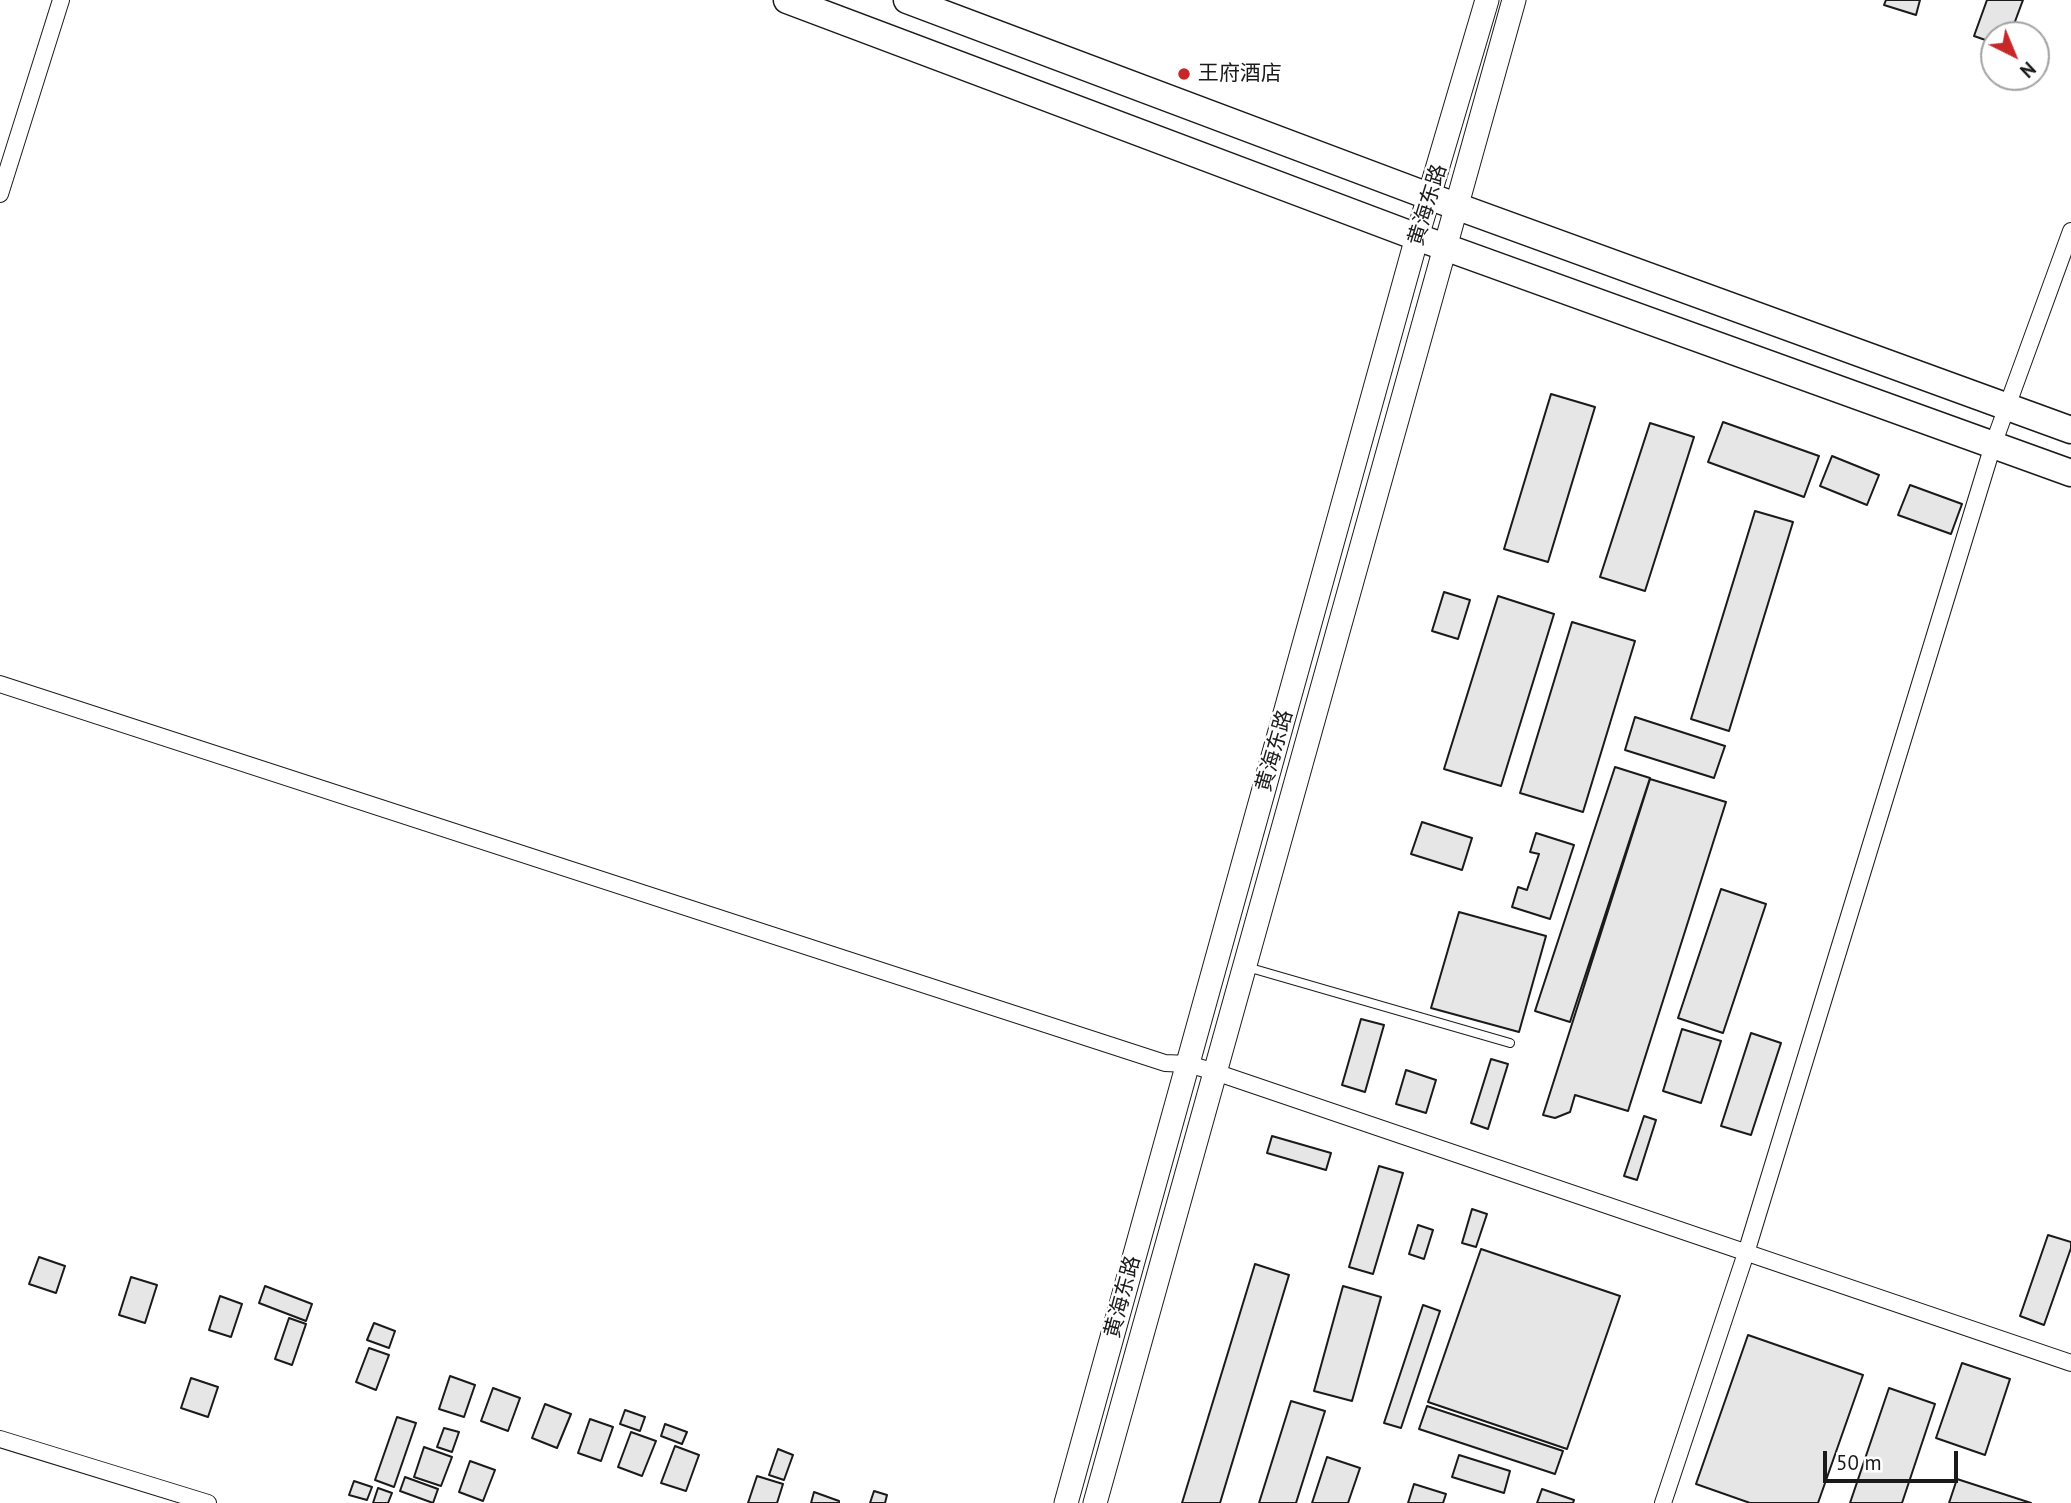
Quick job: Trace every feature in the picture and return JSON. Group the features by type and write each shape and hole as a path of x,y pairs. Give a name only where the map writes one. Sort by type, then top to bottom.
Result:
{"main road":[{"path":"788,0 1417,237 2071,473"},
{"path":"907,0 1430,197 2071,430"}],"street":[{"path":"0,194 61,0"},
{"name":"黄海东路","path":"1066,1503 1417,237 1488,0"},
{"name":"黄海东路","path":"1095,1503 1514,0"},
{"path":"1663,1503 1746,1253 1993,445 2009,408 2071,231"},
{"path":"0,684 1165,1063 1188,1064 1214,1072 2071,1363"},
{"path":"0,1439 208,1503"}],"lane":[{"path":"1244,966 1510,1043"}],"building":[{"path":"1886,0 1920,0 1916,15 1884,5"},
{"path":"1987,0 2023,0 2015,21 1980,21 1980,38 1974,36"},
{"path":"1551,394 1595,407 1548,562 1504,549"},
{"path":"1723,422 1819,456 1804,497 1708,462"},
{"path":"1650,423 1694,437 1645,591 1600,577"},
{"path":"1832,456 1879,475 1867,505 1820,486"},
{"path":"1910,485 1962,504 1951,534 1898,515"},
{"path":"1755,511 1793,522 1729,731 1691,719"},
{"path":"1444,592 1470,600 1458,639 1432,631"},
{"path":"1498,596 1554,614 1501,786 1444,769"},
{"path":"1572,622 1635,641 1583,812 1520,793"},
{"path":"1635,717 1725,746 1714,778 1625,750"},
{"path":"1615,767 1650,778 1570,1022 1535,1011"},
{"path":"1650,779 1726,802 1628,1111 1575,1095 1570,1112 1555,1118 1543,1115"},
{"path":"1422,822 1472,838 1462,870 1411,854"},
{"path":"1536,833 1574,845 1550,919 1512,907 1518,887 1527,890 1539,854 1530,852"},
{"path":"1721,889 1766,904 1723,1033 1678,1018"},
{"path":"1459,912 1546,936 1519,1032 1431,1008"},
{"path":"1361,1019 1384,1025 1365,1092 1342,1085"},
{"path":"1682,1029 1721,1041 1701,1103 1663,1091"},
{"path":"1751,1033 1781,1043 1751,1135 1721,1126"},
{"path":"1491,1059 1508,1064 1488,1129 1471,1123"},
{"path":"1406,1070 1436,1080 1426,1113 1396,1104"},
{"path":"1644,1116 1656,1120 1637,1180 1624,1176"},
{"path":"1272,1136 1331,1153 1326,1170 1267,1153"},
{"path":"1379,1166 1403,1173 1373,1274 1349,1267"},
{"path":"1472,1209 1487,1214 1476,1247 1462,1243"},
{"path":"1418,1225 1433,1230 1424,1259 1409,1254"},
{"path":"2048,1235 2071,1242 2071,1248 2044,1325 2020,1316"},
{"path":"1481,1249 1620,1296 1567,1449 1428,1402"},
{"path":"39,1257 65,1266 56,1293 29,1284"},
{"path":"1255,1264 1289,1275 1220,1503 1182,1503"},
{"path":"131,1277 157,1285 145,1323 119,1315"},
{"path":"265,1286 312,1304 306,1321 259,1303"},
{"path":"1343,1286 1381,1297 1352,1401 1314,1391"},
{"path":"220,1296 242,1304 231,1337 209,1330"},
{"path":"1423,1305 1440,1311 1401,1428 1384,1423"},
{"path":"289,1318 306,1324 292,1365 275,1359"},
{"path":"374,1323 395,1331 389,1348 367,1340"},
{"path":"1748,1335 1863,1375 1818,1503 1750,1503 1696,1484"},
{"path":"369,1348 389,1355 376,1390 356,1382"},
{"path":"1962,1363 2010,1379 1985,1455 1936,1438"},
{"path":"450,1376 475,1385 464,1417 439,1409"},
{"path":"191,1378 218,1387 208,1417 181,1408"},
{"path":"493,1388 520,1398 508,1431 481,1421"},
{"path":"1889,1388 1935,1404 1902,1503 1850,1503"},
{"path":"1291,1401 1325,1411 1296,1503 1259,1503"},
{"path":"545,1404 571,1414 557,1448 532,1438"},
{"path":"1427,1406 1563,1451 1555,1474 1419,1429"},
{"path":"625,1410 645,1417 640,1431 620,1424"},
{"path":"397,1417 416,1423 394,1487 375,1480"},
{"path":"590,1419 613,1427 601,1461 578,1453"},
{"path":"665,1424 687,1432 682,1444 661,1436"},
{"path":"444,1428 459,1432 452,1452 437,1447"},
{"path":"631,1432 656,1441 642,1476 618,1467"},
{"path":"675,1446 699,1455 686,1491 661,1483"},
{"path":"424,1447 452,1457 441,1486 414,1477"},
{"path":"778,1449 793,1455 784,1480 769,1475"},
{"path":"1459,1455 1510,1471 1504,1493 1452,1477"},
{"path":"1327,1457 1360,1468 1348,1503 1312,1503"},
{"path":"470,1461 495,1470 483,1501 459,1492"},
{"path":"757,1476 783,1484 777,1503 748,1503"},
{"path":"405,1477 438,1489 433,1503 400,1491"},
{"path":"1957,1479 2031,1503 1949,1503"},
{"path":"354,1481 372,1487 367,1500 349,1495"},
{"path":"1414,1484 1446,1494 1443,1503 1408,1503"},
{"path":"378,1488 392,1493 388,1503 373,1503"},
{"path":"1542,1489 1574,1500 1573,1503 1537,1503"},
{"path":"874,1491 887,1495 885,1503 870,1503"},
{"path":"814,1492 839,1501 839,1503 811,1503"}],"place":[{"name":"王府酒店","path":"1184,74"}]}
